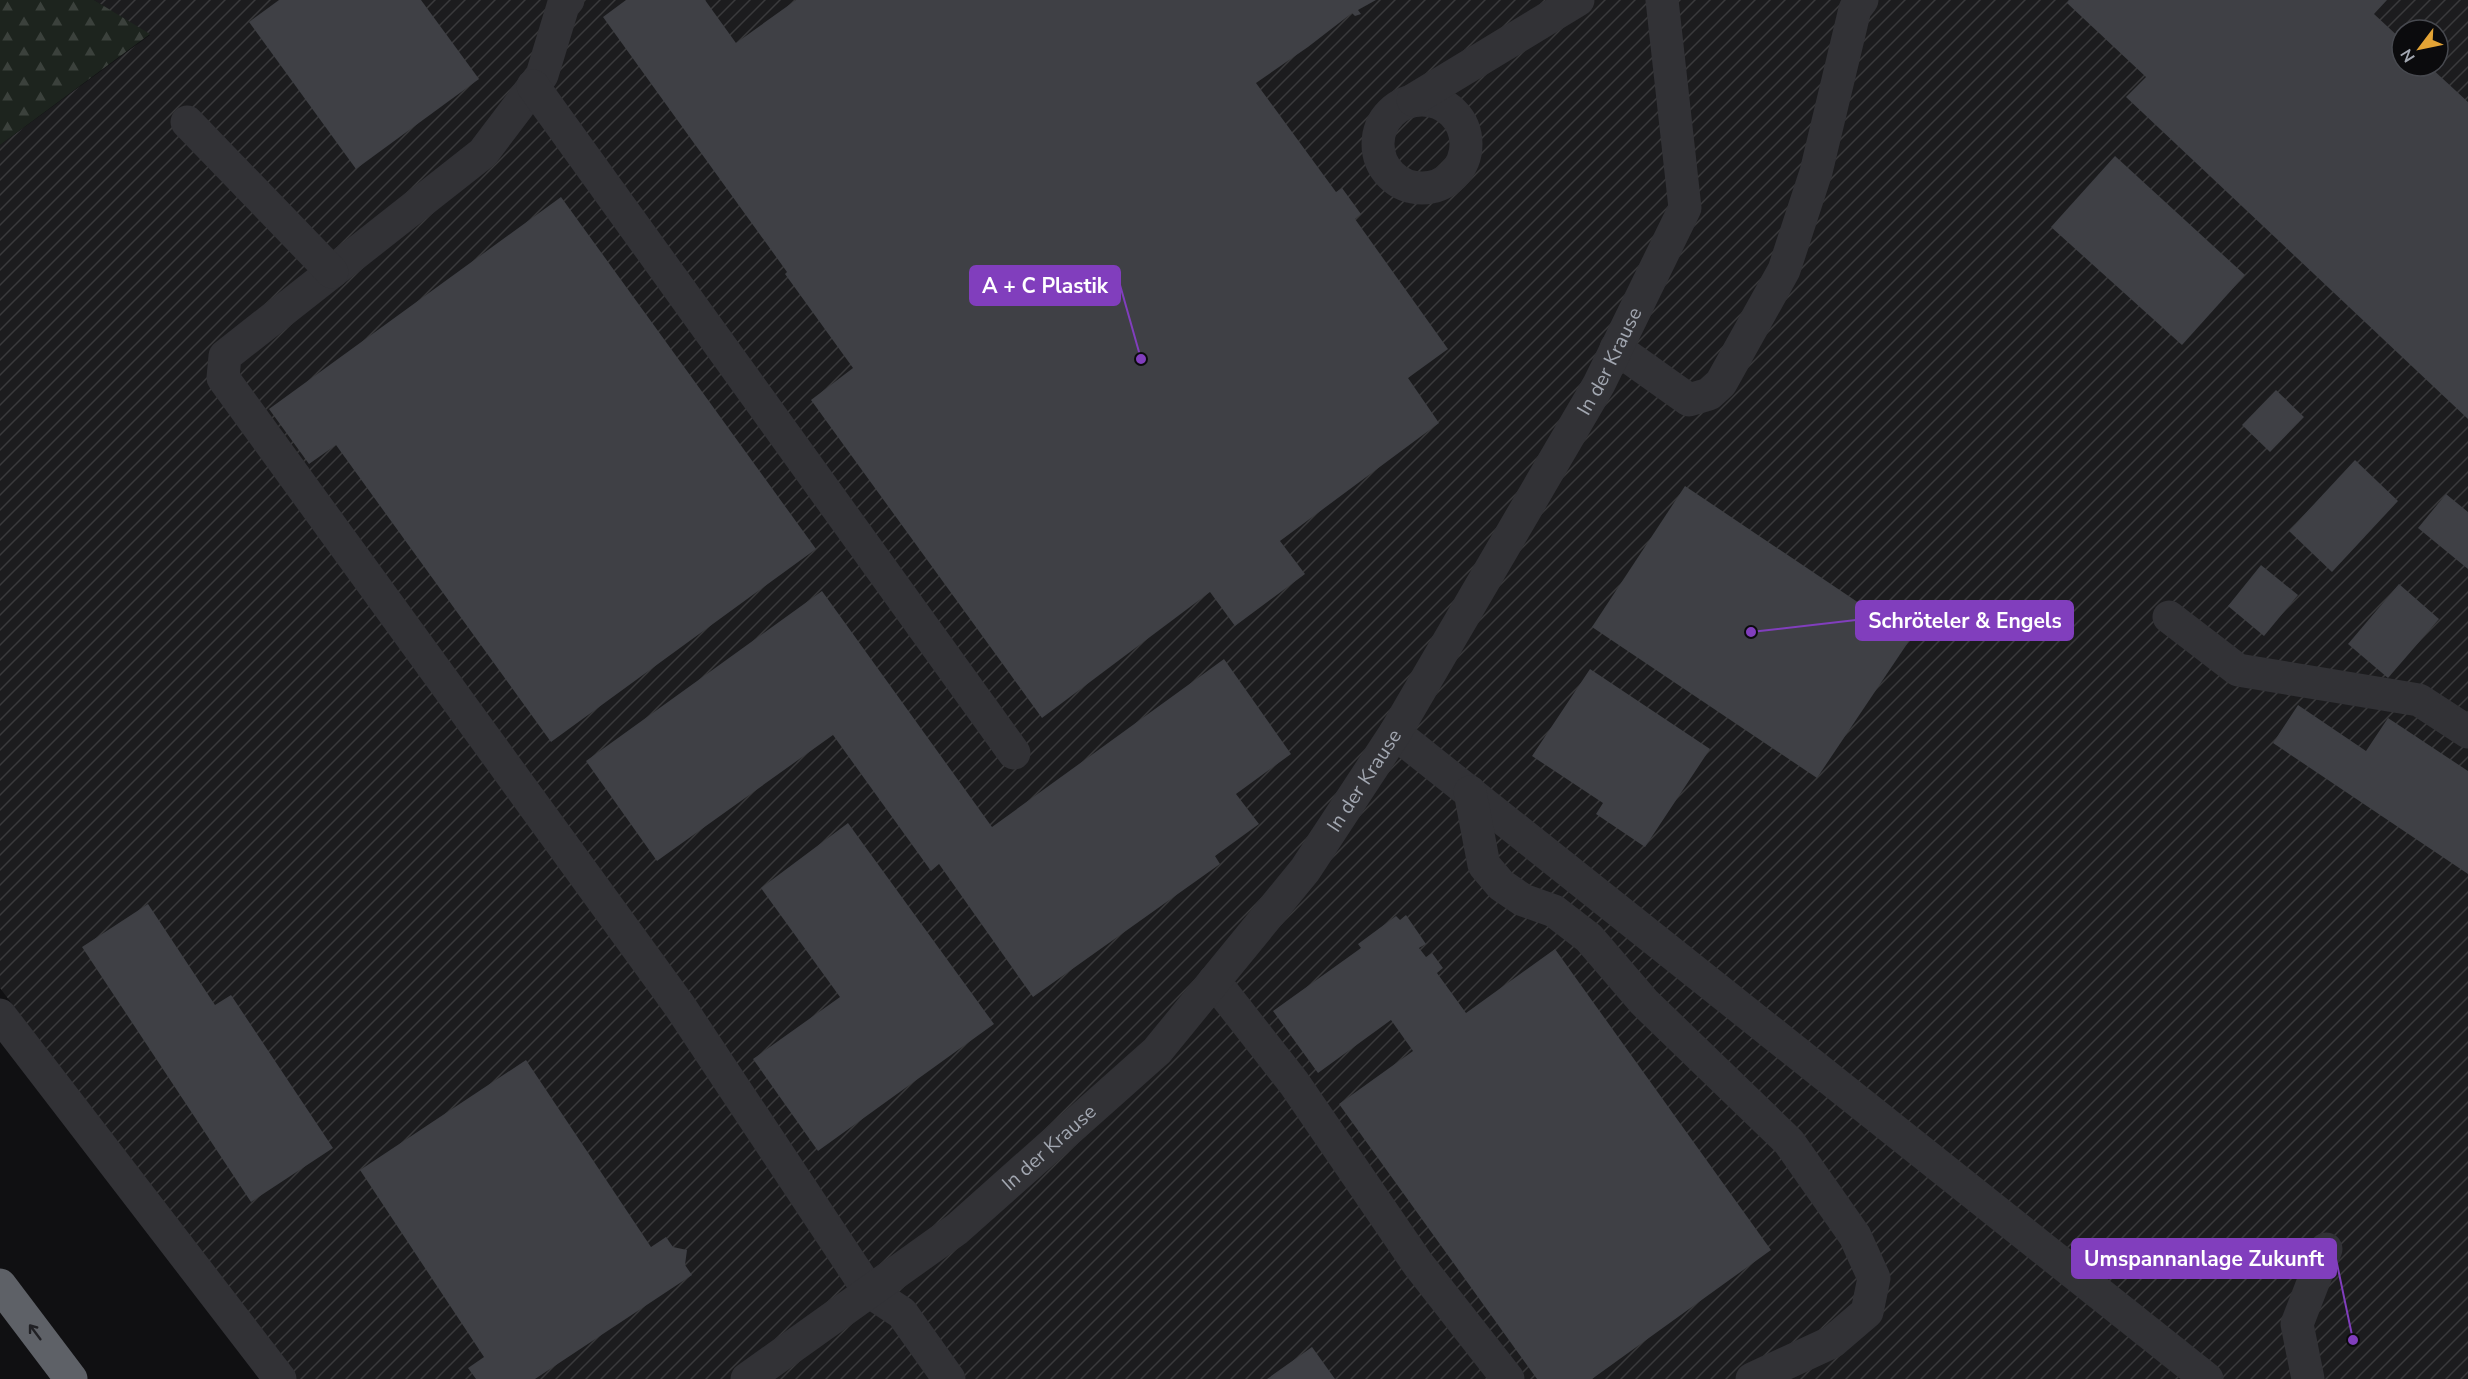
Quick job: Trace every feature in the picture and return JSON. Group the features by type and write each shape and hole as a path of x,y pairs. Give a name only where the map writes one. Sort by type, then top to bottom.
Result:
{"highway":[{"path":"0,1285 71,1379"}],"street":[{"path":"568,0 563,6 542,75 483,153 225,356 223,378 679,1005 869,1291 902,1313 949,1379"},
{"path":"1413,100 1578,0"},
{"name":"In der Krause","path":"747,1379 957,1229 1157,1051 1305,870 1395,733 1599,384 1685,208 1662,0"},
{"path":"1616,348 1689,400 1709,394 1721,382 1784,270 1816,172 1855,9 1862,0"},
{"path":"533,86 1014,753"},
{"path":"187,122 332,272"},
{"path":"2169,617 2238,670 2419,700 2468,732"},
{"path":"1395,733 2207,1379"},
{"path":"1470,792 1484,865 1501,885 1523,900 1554,911 1589,938 1644,1002 1789,1142 1856,1236 1874,1278 1867,1312 1832,1342 1752,1379"},
{"path":"1214,981 1294,1083 1418,1264 1508,1379"},
{"path":"0,1015 280,1379"},
{"path":"2308,1379 2297,1324 2326,1250"}],"shaded area":[{"path":"94,0 2468,0 2468,1379 296,1379 0,988 0,145 150,35"}],"green space":[{"path":"0,0 94,0 150,34 0,145"}],"building":[{"path":"279,0 421,0 479,79 356,169 249,22"},
{"path":"626,0 705,0 736,43 796,0 1376,0 1358,10 1361,14 1355,16 1352,13 1256,83 1336,192 1342,188 1361,214 1355,219 1448,349 1408,378 1439,423 1280,541 1305,574 1235,626 1210,592 1042,718 811,400 853,368 785,274 787,272 603,17"},
{"path":"2069,0 2387,0 2374,14 2390,29 2390,78 2442,78 2468,102 2468,419 2126,97 2146,77 2067,3"},
{"path":"2115,156 2245,275 2182,345 2051,227"},
{"path":"561,197 816,549 551,742 336,445 309,464 269,409"},
{"path":"2276,390 2304,417 2270,452 2242,425"},
{"path":"2355,460 2398,501 2332,572 2289,531"},
{"path":"1685,486 1911,638 1817,778 1592,627"},
{"path":"2446,494 2468,512 2468,569 2418,528"},
{"path":"2261,565 2298,595 2264,636 2228,606"},
{"path":"2399,584 2439,619 2388,678 2348,644"},
{"path":"822,591 992,827 1224,659 1291,754 1236,794 1259,824 1215,856 1220,864 1033,997 939,864 931,871 833,735 657,861 586,761"},
{"path":"1590,669 1710,749 1645,847 1596,814 1603,803 1532,756"},
{"path":"2298,705 2366,751 2388,718 2468,771 2468,874 2273,743"},
{"path":"848,823 994,1024 818,1151 753,1059 840,997 761,888"},
{"path":"148,904 215,1005 231,995 333,1148 251,1202 82,947"},
{"path":"1406,915 1426,944 1419,948 1426,957 1432,953 1443,968 1437,973 1466,1013 1555,949 1771,1250 1592,1379 1537,1379 1339,1104 1413,1051 1391,1020 1318,1073 1273,1011 1361,948 1358,944 1396,916 1400,920"},
{"path":"526,1060 651,1247 666,1237 673,1247 687,1250 685,1265 692,1275 535,1379 476,1379 468,1368 484,1357 360,1170"},
{"path":"1312,1347 1335,1379 1267,1379"}],"place":[{"name":"A + C Plastik","path":"1141,359"},
{"name":"Schröteler & Engels","path":"1751,632"},
{"name":"Umspannanlage Zukunft","path":"2353,1340"}]}
